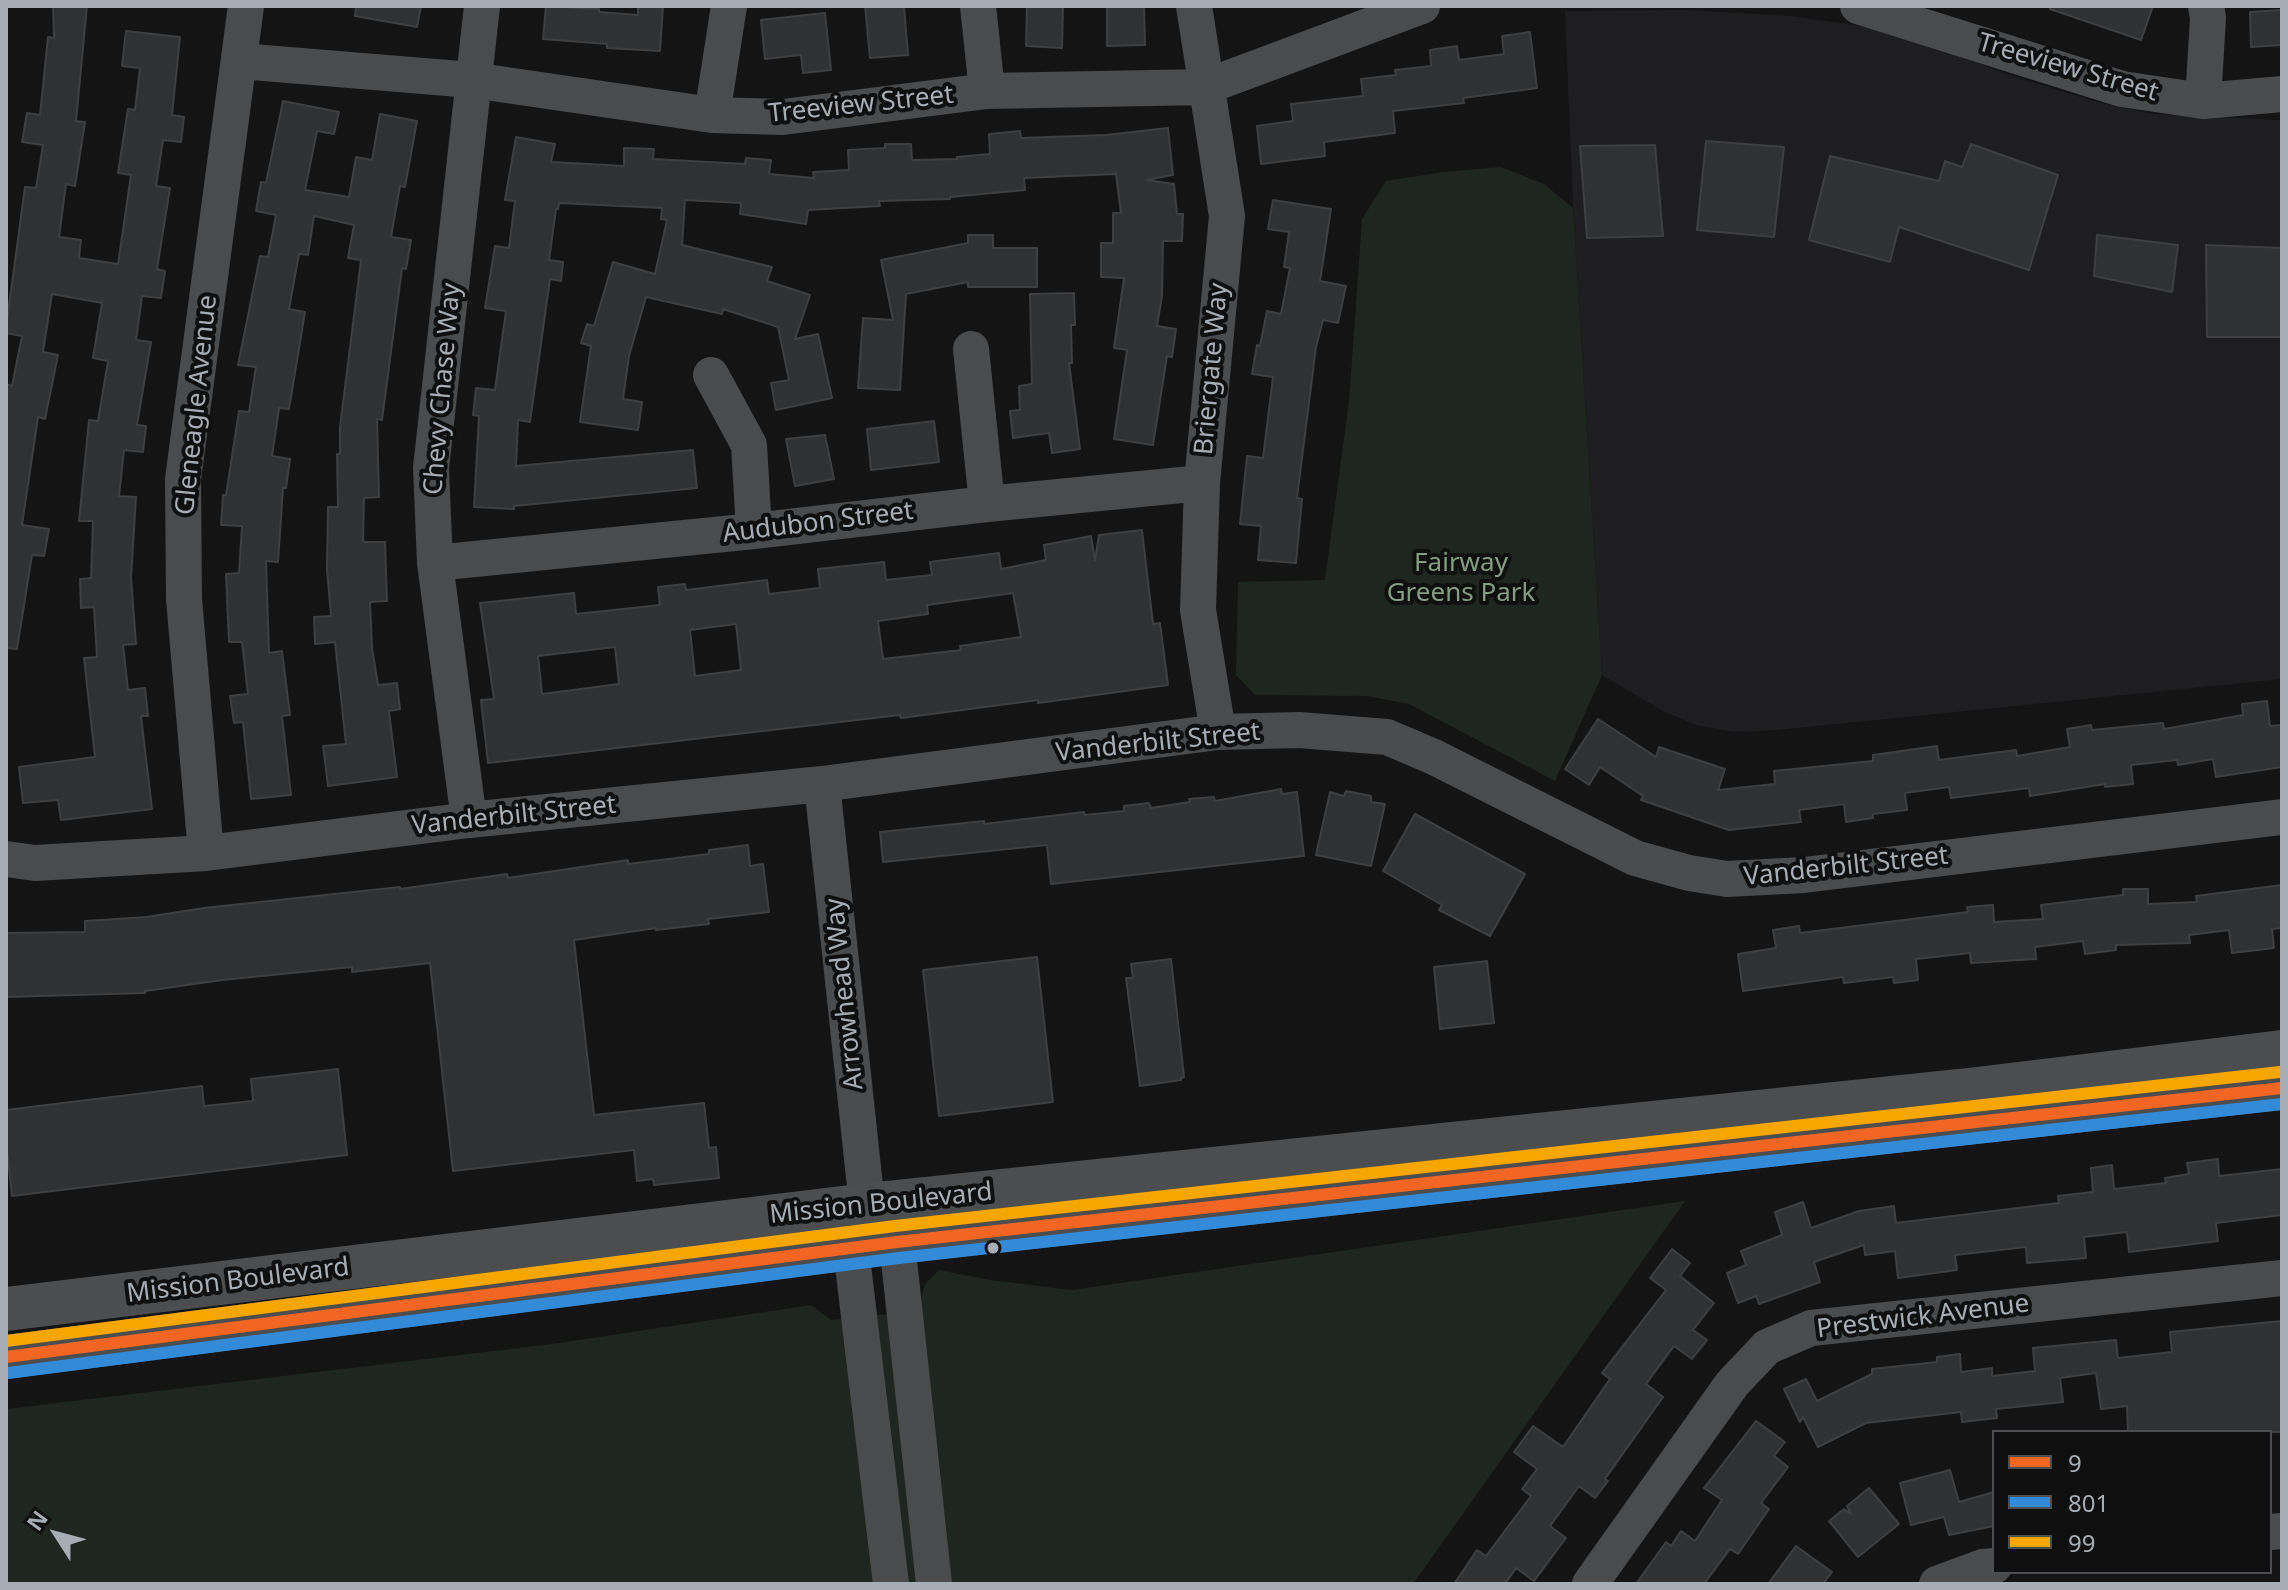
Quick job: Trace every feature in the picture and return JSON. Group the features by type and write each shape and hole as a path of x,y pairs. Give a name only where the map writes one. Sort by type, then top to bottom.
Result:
{"main road":[{"name":"Mission Boulevard","path":"6,1309 867,1205 1979,1089 2282,1052"},
{"name":"Mission Boulevard","path":"6,1357 897,1242 2282,1088"}],"street":[{"name":"Gleneagle Avenue","path":"206,853 184,599 183,479 246,6"},
{"name":"Chevy Chase Way","path":"469,820 435,563 431,468 482,6"},
{"path":"712,115 729,6"},
{"path":"978,6 987,91"},
{"name":"Briergate Way","path":"1194,6 1227,216 1202,483 1198,610 1218,732"},
{"name":"Treeview Street","path":"240,61 472,80 712,115 783,117 987,91 1205,87 1422,6"},
{"name":"Treeview Street","path":"1858,6 2122,89 2203,101 2282,94"},
{"path":"2203,101 2206,6"},
{"path":"971,349 987,504"},
{"path":"711,375 749,445 754,531"},
{"name":"Audubon Street","path":"435,563 1202,483"},
{"name":"Vanderbilt Street","path":"6,859 35,863 206,853 469,820 822,784 1218,732 1299,730 1387,737 1434,757 1635,858 1689,873 1727,879 1804,875 2282,817"},
{"name":"Arrowhead Way","path":"822,784 867,1205 851,1249 891,1584"},
{"path":"867,1205 897,1242 934,1584"},
{"name":"Prestwick Avenue","path":"1590,1584 1732,1384 1767,1347 1811,1328 2282,1278"},
{"path":"1937,1584 1992,1566"}],"shaded area":[{"path":"1688,10 1791,16 1867,27 1930,45 2009,75 2097,102 2152,114 2282,120 2282,679 1734,732 1696,725 1663,711 1602,675 1573,208 1565,11"}],"green space":[{"name":"Fairway Greens Park","path":"1501,167 1544,184 1573,208 1602,675 1555,781 1409,704 1367,696 1255,695 1236,675 1238,582 1325,580 1349,401 1362,219 1386,181"},
{"path":"1685,1201 1413,1584 6,1584 6,1409 552,1344 811,1305 831,1320 916,1311 926,1283 939,1270 1072,1290"}],"building":[{"path":"53,6 87,6 76,121 85,122 75,186 66,184 59,237 81,240 79,258 118,264 131,175 118,173 128,109 135,110 140,68 122,66 126,31 180,37 172,115 184,117 181,142 163,140 156,186 170,188 157,269 165,271 161,298 142,296 136,340 151,342 137,425 146,426 143,452 124,450 119,496 136,497 131,578 136,644 123,645 128,690 145,688 148,716 141,716 152,809 61,820 58,800 23,803 19,767 95,757 84,658 97,657 94,607 81,608 80,579 91,578 93,521 79,521 89,420 98,421 108,361 93,358 102,303 52,294 43,352 58,355 45,419 38,417 22,525 49,529 44,556 32,555 17,649 6,648 6,384 12,386 22,336 6,333 6,328 25,187 36,188 43,145 22,142 27,113 40,115 48,37 54,38"},
{"path":"356,6 421,6 417,27 355,16"},
{"path":"546,6 638,15 638,6 663,6 660,51 607,48 607,44 543,39"},
{"path":"865,6 904,6 908,55 870,58"},
{"path":"1027,6 1063,6 1062,48 1026,46"},
{"path":"1107,6 1144,6 1145,45 1107,46"},
{"path":"2050,6 2153,6 2141,40 2050,9"},
{"path":"2282,10 2282,45 2251,47 2250,12"},
{"path":"825,13 831,70 803,73 801,55 765,59 761,20"},
{"path":"1530,32 1537,88 1463,98 1464,103 1393,111 1395,133 1324,142 1325,156 1261,164 1257,126 1293,121 1291,104 1363,96 1361,79 1396,75 1395,70 1431,66 1430,50 1457,46 1459,60 1504,54 1502,36"},
{"path":"283,101 339,112 334,134 317,131 305,190 349,197 356,157 372,160 380,114 417,121 405,187 400,186 391,237 411,240 406,269 402,268 382,420 377,419 379,497 364,498 363,542 385,542 387,601 370,602 372,648 378,685 397,683 400,709 389,711 397,777 328,786 323,746 346,744 335,642 315,644 314,617 331,616 327,569 328,507 338,507 337,454 340,454 340,427 361,260 348,258 354,225 314,216 308,255 299,254 289,309 305,312 289,409 279,408 272,456 290,459 286,488 283,488 278,562 266,561 269,653 282,651 290,715 282,716 291,795 251,799 243,722 234,723 230,696 248,694 242,642 229,642 226,574 239,573 242,526 221,525 223,495 226,495 239,411 249,412 256,367 238,365 260,256 268,257 276,215 256,211 261,182 266,183"},
{"path":"1168,128 1173,175 1146,180 1174,184 1177,214 1183,214 1182,241 1163,241 1162,296 1157,326 1176,329 1172,357 1167,356 1153,445 1114,439 1127,350 1114,348 1124,278 1101,277 1101,243 1113,243 1113,213 1121,213 1116,174 1024,178 1025,190 950,199 879,201 880,206 808,210 806,224 740,214 741,203 685,200 682,245 772,267 767,281 810,295 795,339 818,334 832,398 776,410 771,383 789,380 778,327 723,309 722,314 646,297 629,356 623,399 642,402 638,430 580,422 591,346 581,343 587,324 594,326 613,262 655,274 667,220 661,219 662,208 559,203 549,260 563,262 561,281 550,279 530,422 518,420 516,466 693,450 697,488 514,506 514,509 474,507 479,416 473,415 476,388 495,390 506,311 485,308 495,246 509,248 515,201 505,200 516,137 555,144 551,162 624,166 624,148 654,149 653,159 745,164 746,158 771,160 769,174 814,178 813,172 849,170 848,150 885,148 885,144 911,144 912,160 957,159 990,154 989,134 1020,131 1021,138 1106,135"},
{"path":"1706,141 1784,147 1774,237 1697,230"},
{"path":"1971,144 2058,175 2029,270 1899,227 1890,262 1809,240 1830,156 1939,181 1945,161 1962,167"},
{"path":"1655,145 1663,236 1587,238 1580,146"},
{"path":"1273,200 1331,209 1320,281 1346,286 1338,323 1323,320 1316,347 1297,498 1302,499 1296,563 1258,560 1261,526 1240,524 1247,456 1263,458 1273,377 1252,374 1257,345 1260,346 1267,311 1281,314 1290,268 1284,267 1289,232 1268,229"},
{"path":"968,235 993,235 993,248 1037,248 1037,287 968,287 968,282 906,294 900,390 858,388 863,318 893,320 881,260 968,243"},
{"path":"2097,235 2178,245 2172,292 2094,276"},
{"path":"2206,245 2282,248 2282,337 2207,337"},
{"path":"1074,293 1075,325 1071,325 1072,363 1069,363 1080,449 1052,453 1049,433 1013,438 1010,411 1020,410 1019,386 1032,384 1030,294"},
{"path":"934,421 939,462 871,470 867,429"},
{"path":"825,435 834,479 795,486 786,439"},
{"path":"1142,530 1153,624 1160,623 1168,685 1038,703 1038,700 901,718 900,715 488,763 481,700 494,699 480,603 574,593 576,614 660,605 658,587 685,584 686,590 767,580 769,594 820,588 818,569 884,562 886,580 932,575 930,562 999,553 1001,569 1046,560 1044,545 1091,536 1095,560 1099,535","holes":["1013,593 1021,637 960,646 961,650 883,659 878,621 928,614 927,605","736,624 741,670 695,676 690,630","615,647 619,684 542,694 538,656"]},
{"path":"2267,701 2270,726 2282,725 2282,767 2216,777 2213,759 2178,765 2177,760 2131,765 2133,784 2105,787 2105,784 2030,796 2029,788 1951,798 1949,787 1905,793 1907,810 1873,814 1873,818 1846,822 1844,804 1799,810 1801,822 1729,830 1641,800 1643,796 1600,767 1589,785 1565,769 1598,719 1656,757 1659,747 1725,769 1718,790 1775,784 1774,771 1873,761 1873,755 1937,746 1939,760 2016,750 2017,756 2070,747 2067,729 2091,725 2092,730 2163,723 2164,729 2243,715 2242,704"},
{"path":"1281,789 1282,794 1297,792 1304,856 1051,884 1047,845 883,862 880,832 1084,812 1085,815 1124,811 1124,806 1149,803 1151,808 1190,802 1189,799 1214,797 1215,801"},
{"path":"1346,791 1371,796 1371,802 1385,804 1371,866 1316,855 1330,792 1344,796"},
{"path":"1415,814 1525,874 1490,936 1439,910 1442,905 1383,871"},
{"path":"748,845 750,866 763,864 769,912 708,919 709,924 574,940 594,1115 704,1103 709,1148 716,1147 719,1178 654,1185 653,1179 637,1181 634,1150 453,1171 430,963 352,972 352,967 222,980 145,993 6,997 6,933 85,932 85,921 400,889 507,874 508,878 628,860 628,864 709,854 709,850"},
{"path":"2282,885 2282,928 2272,929 2274,948 2232,953 2229,930 2189,935 2190,943 2116,945 2116,950 2085,954 2083,941 2035,947 2036,959 1971,963 1970,953 1916,959 1918,980 1894,983 1893,977 1844,983 1843,977 1743,991 1738,954 1776,948 1773,930 1799,926 1800,933 1968,912 1967,907 1993,905 1994,922 2043,919 2041,905 2123,895 2123,889 2148,889 2148,904 2197,902 2196,896"},
{"path":"1037,957 1053,1102 939,1116 923,970"},
{"path":"1171,959 1184,1077 1140,1086 1126,978 1133,978 1131,964"},
{"path":"1487,961 1494,1023 1440,1029 1434,967"},
{"path":"338,1069 347,1155 12,1196 6,1110 202,1086 204,1106 253,1101 251,1079"},
{"path":"2218,1159 2219,1176 2282,1169 2282,1215 2216,1223 2218,1241 2129,1252 2127,1232 2084,1237 2086,1258 2027,1263 2026,1247 1955,1255 1957,1270 1898,1278 1895,1251 1865,1255 1864,1245 1814,1262 1820,1282 1759,1304 1756,1296 1738,1303 1727,1273 1746,1265 1741,1251 1782,1235 1775,1212 1803,1202 1811,1228 1859,1211 1894,1206 1896,1223 2059,1203 2058,1196 2093,1192 2091,1168 2112,1165 2114,1189 2166,1183 2165,1178 2189,1174 2187,1163"},
{"path":"1672,1249 1690,1263 1680,1276 1714,1303 1693,1330 1707,1340 1692,1359 1674,1346 1646,1384 1663,1397 1595,1498 1579,1486 1550,1526 1566,1538 1534,1581 1516,1568 1505,1584 1454,1584 1477,1550 1486,1556 1531,1496 1522,1489 1537,1469 1514,1452 1533,1426 1563,1447 1610,1379 1602,1373 1666,1290 1650,1278"},
{"path":"2282,1321 2282,1432 2128,1430 2127,1406 2101,1409 2096,1373 2060,1378 2063,1402 1996,1409 1997,1418 1962,1422 1961,1412 1866,1423 1818,1447 1803,1417 1800,1422 1784,1389 1806,1379 1817,1401 1872,1374 1872,1369 1937,1362 1937,1357 1960,1354 1961,1372 1992,1368 1992,1376 2035,1371 2033,1348 2116,1340 2118,1358 2172,1352 2170,1332"},
{"path":"1756,1421 1785,1442 1774,1456 1788,1467 1761,1503 1769,1509 1738,1554 1730,1549 1704,1584 1636,1584 1666,1542 1671,1546 1681,1531 1695,1541 1722,1500 1704,1488"},
{"path":"1950,1470 1959,1502 1992,1493 1992,1526 1949,1535 1944,1517 1911,1525 1900,1483"},
{"path":"1869,1488 1899,1524 1858,1557 1829,1521 1844,1509 1851,1514 1847,1506"},
{"path":"1796,1546 1832,1572 1823,1584 1768,1584"}],"transit line":[{"name":"99","path":"6,1341 895,1226 2280,1072"},
{"name":"9","path":"6,1357 897,1242 2282,1088"},
{"name":"801","path":"8,1373 899,1258 2282,1104"}]}
